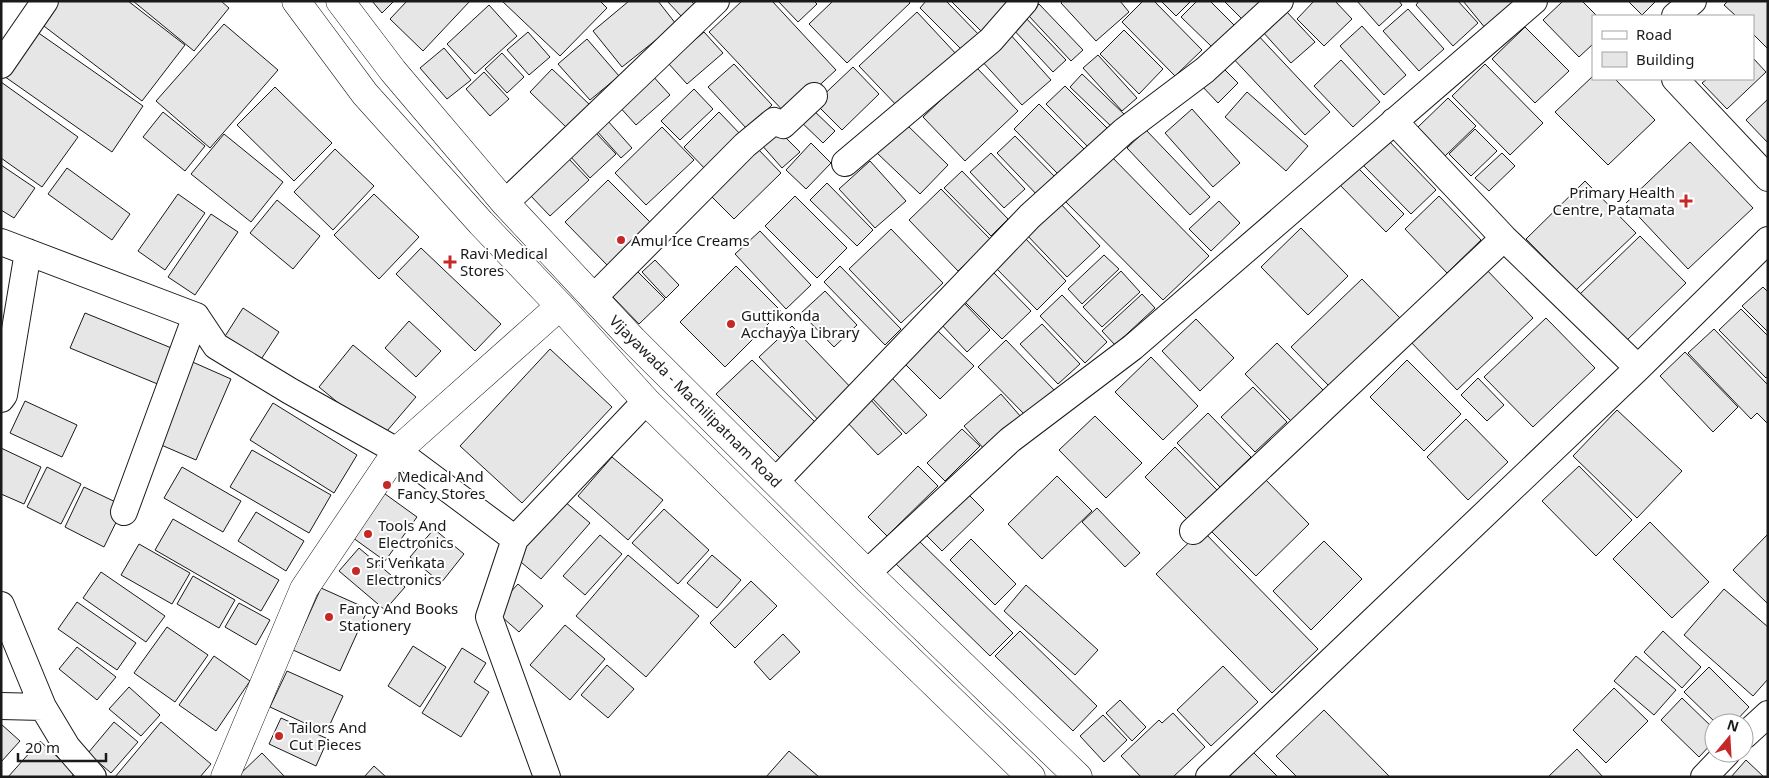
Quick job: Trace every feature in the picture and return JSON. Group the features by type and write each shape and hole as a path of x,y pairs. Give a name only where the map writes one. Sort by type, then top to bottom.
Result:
{"main road":[{"name":"Vijayawada - Machilipatnam Road","path":"296,1 365,94 481,223 560,306 646,401 1032,777"},
{"name":"Vijayawada - Machilipatnam Road","path":"340,1 394,71 505,203 633,340 867,573 1078,777"},
{"path":"225,776 304,589 397,452 560,306"}],"street":[{"path":"1,65 45,1"},
{"path":"505,203 716,1"},
{"path":"845,163 991,40 1025,1"},
{"path":"776,481 1030,216 1124,131 1205,70 1280,1"},
{"path":"867,573 1010,440 1133,346 1534,1"},
{"path":"1676,15 1693,1"},
{"path":"1676,80 1768,178"},
{"path":"594,298 745,145 774,121 783,125 814,96"},
{"path":"1394,121 1504,238 1638,368"},
{"path":"1193,531 1504,238"},
{"path":"1209,777 1638,368 1768,240"},
{"path":"1,242 196,316 216,346 397,452 515,539"},
{"path":"1,399 4,395 28,252"},
{"path":"124,512 196,316"},
{"path":"547,777 489,617 515,539 646,401"},
{"path":"1,604 43,707 67,747 94,777"},
{"path":"2,707 43,707"},
{"path":"1754,727 1768,714"},
{"path":"1704,777 1717,763"}],"building":[{"path":"50,1 128,1 185,45 142,101 36,20"},
{"path":"133,1 221,1 229,8 194,51"},
{"path":"372,1 394,1 382,13"},
{"path":"407,1 470,1 423,51 390,19"},
{"path":"502,1 600,1 607,8 560,56"},
{"path":"629,1 658,1 676,24 622,67 593,31"},
{"path":"667,1 691,1 694,4 682,17"},
{"path":"742,1 772,1 836,70 787,115 709,32"},
{"path":"778,1 814,1 817,4 798,22"},
{"path":"833,1 908,1 910,3 847,63 809,24"},
{"path":"926,1 946,1 984,40 968,56 920,8"},
{"path":"951,1 1012,1 981,31"},
{"path":"1063,1 1120,1 1129,12 1096,41 1061,3"},
{"path":"1143,1 1154,1 1202,50 1175,76 1122,22"},
{"path":"1161,1 1191,1 1176,16"},
{"path":"1197,1 1210,1 1234,25 1212,47 1181,17"},
{"path":"1224,1 1261,1 1242,19"},
{"path":"1314,1 1335,1 1352,19 1324,46 1297,19"},
{"path":"1357,1 1399,1 1402,5 1379,26"},
{"path":"1419,1 1458,1 1478,23 1453,46 1416,5"},
{"path":"1463,1 1520,1 1486,29"},
{"path":"1563,1 1582,1 1596,15 1592,15 1592,45 1579,57 1543,20"},
{"path":"1628,1 1656,1 1642,15"},
{"path":"1728,1 1768,1 1768,49 1754,35 1754,15 1735,15 1724,5"},
{"path":"1039,4 1083,50 1071,61 1028,15"},
{"path":"489,5 517,36 475,74 447,44"},
{"path":"1408,9 1444,49 1419,71 1383,31"},
{"path":"1286,11 1315,42 1291,63 1262,31"},
{"path":"917,12 958,56 900,109 859,66"},
{"path":"1024,16 1066,60 1053,72 1011,27"},
{"path":"224,24 278,70 210,148 156,101"},
{"path":"1362,26 1406,75 1384,95 1340,46"},
{"path":"30,27 143,106 112,152 1,74"},
{"path":"1525,27 1569,71 1535,103 1492,59"},
{"path":"1124,30 1163,69 1139,94 1100,54"},
{"path":"1254,31 1330,112 1305,135 1229,54"},
{"path":"528,32 550,57 529,75 507,50"},
{"path":"704,32 723,53 687,84 668,63"},
{"path":"1009,33 1051,80 1022,105 980,59"},
{"path":"587,39 619,76 590,100 558,64"},
{"path":"444,48 471,80 447,99 420,68"},
{"path":"502,53 524,77 507,93 485,69"},
{"path":"1098,55 1137,98 1122,111 1083,68"},
{"path":"1754,59 1766,72 1727,109 1702,83 1706,80 1754,80"},
{"path":"1341,60 1380,102 1353,127 1314,86"},
{"path":"734,64 772,105 747,129 708,87"},
{"path":"1485,64 1543,123 1510,155 1452,96"},
{"path":"1221,66 1238,83 1218,103 1201,85"},
{"path":"853,67 879,94 842,130 815,103"},
{"path":"976,67 1018,111 965,161 923,117"},
{"path":"552,69 590,105 567,128 530,92"},
{"path":"484,72 509,99 490,116 466,89"},
{"path":"651,74 670,95 636,125 617,104"},
{"path":"1082,74 1125,115 1113,128 1070,87"},
{"path":"1592,77 1592,80 1616,80 1655,120 1608,165 1555,112"},
{"path":"1,82 78,137 42,187 1,158"},
{"path":"1065,86 1110,131 1091,150 1046,104"},
{"path":"275,87 332,143 294,181 237,125"},
{"path":"694,89 713,109 680,140 661,121"},
{"path":"1247,92 1308,146 1286,171 1225,117"},
{"path":"1448,98 1476,126 1445,156 1418,127"},
{"path":"1768,99 1768,143 1746,120"},
{"path":"1039,104 1085,150 1059,175 1014,129"},
{"path":"811,108 835,131 823,143 799,120"},
{"path":"1192,109 1240,163 1213,187 1165,133"},
{"path":"163,112 205,146 185,171 143,137"},
{"path":"719,112 744,138 709,173 684,147"},
{"path":"607,120 632,148 621,158 596,130"},
{"path":"905,123 948,165 920,194 877,153"},
{"path":"662,127 694,160 646,205 615,173"},
{"path":"776,128 800,152 782,168 760,143"},
{"path":"1475,129 1497,151 1471,176 1449,154"},
{"path":"1146,130 1210,197 1190,215 1127,148"},
{"path":"595,132 616,154 590,178 569,155"},
{"path":"224,134 283,182 251,222 191,174"},
{"path":"1015,136 1058,180 1040,198 997,153"},
{"path":"1386,138 1436,190 1411,214 1361,163"},
{"path":"1690,142 1753,208 1688,269 1626,203"},
{"path":"811,143 831,163 806,189 786,170"},
{"path":"335,149 374,186 333,230 294,192"},
{"path":"758,149 781,173 734,219 710,195"},
{"path":"1106,151 1209,256 1163,300 1060,196"},
{"path":"991,153 1025,189 1004,208 970,172"},
{"path":"1502,153 1515,166 1489,191 1475,178"},
{"path":"568,158 589,180 550,216 529,194"},
{"path":"870,161 906,201 875,228 839,189"},
{"path":"1353,163 1404,214 1386,232 1335,180"},
{"path":"1,165 35,188 14,218 1,210"},
{"path":"67,168 130,214 112,240 48,194"},
{"path":"962,171 1008,219 991,236 944,188"},
{"path":"608,180 652,224 609,267 565,222"},
{"path":"1585,181 1636,233 1576,290 1526,239"},
{"path":"827,183 873,230 857,246 810,200"},
{"path":"941,189 991,240 958,271 909,220"},
{"path":"178,194 205,213 165,270 138,251"},
{"path":"374,194 419,237 379,279 334,235"},
{"path":"795,196 847,248 817,278 765,226"},
{"path":"1439,196 1481,240 1447,273 1405,229"},
{"path":"277,200 320,236 293,269 250,233"},
{"path":"1219,201 1240,223 1211,251 1189,229"},
{"path":"1059,202 1100,246 1067,277 1025,233"},
{"path":"211,214 238,232 195,295 168,277"},
{"path":"1301,228 1348,276 1308,315 1261,267"},
{"path":"891,229 943,283 901,323 849,269"},
{"path":"760,231 811,285 786,309 735,254"},
{"path":"1640,236 1686,283 1626,341 1580,294"},
{"path":"1025,238 1066,281 1037,310 995,267"},
{"path":"421,248 501,324 475,351 396,274"},
{"path":"1104,255 1119,269 1082,304 1068,289"},
{"path":"655,260 679,285 666,298 642,272"},
{"path":"736,266 781,311 725,367 680,322"},
{"path":"840,266 901,329 885,345 824,282"},
{"path":"1484,267 1533,318 1457,390 1408,339"},
{"path":"637,271 665,299 639,324 612,296"},
{"path":"1121,271 1140,292 1102,327 1083,307"},
{"path":"994,273 1031,311 1002,339 965,302"},
{"path":"1362,279 1400,318 1329,386 1291,347"},
{"path":"1763,287 1768,292 1768,332 1742,306"},
{"path":"825,291 857,325 834,347 801,313"},
{"path":"1142,294 1155,308 1115,345 1102,331"},
{"path":"1062,295 1107,342 1085,363 1040,316"},
{"path":"964,303 990,330 967,352 941,324"},
{"path":"243,308 279,332 258,364 222,341"},
{"path":"1741,309 1768,336 1768,376 1766,378 1719,330"},
{"path":"85,313 174,349 160,385 70,348"},
{"path":"1546,318 1595,368 1533,427 1484,377"},
{"path":"1196,319 1234,358 1200,391 1162,351"},
{"path":"409,321 441,351 416,377 385,348"},
{"path":"1042,324 1080,364 1058,384 1020,344"},
{"path":"792,326 856,393 823,425 759,357"},
{"path":"936,329 974,366 940,399 903,362"},
{"path":"1714,329 1768,385 1768,424 1757,413 1751,419 1688,353"},
{"path":"1006,340 1054,390 1027,417 978,367"},
{"path":"1277,343 1323,390 1291,421 1245,374"},
{"path":"353,345 416,397 381,438 319,387"},
{"path":"550,349 612,407 522,503 460,446"},
{"path":"1685,352 1738,407 1713,432 1660,376"},
{"path":"1151,357 1198,406 1163,440 1115,392"},
{"path":"188,360 231,379 196,460 152,441"},
{"path":"752,360 819,426 783,461 716,394"},
{"path":"1407,360 1461,414 1424,451 1370,397"},
{"path":"892,378 927,415 906,434 871,397"},
{"path":"1478,378 1504,405 1487,421 1461,395"},
{"path":"1253,387 1287,422 1255,452 1221,417"},
{"path":"1001,394 1021,417 984,449 964,426"},
{"path":"870,399 902,434 878,455 846,421"},
{"path":"25,401 77,425 62,457 10,433"},
{"path":"273,403 357,455 334,493 250,440"},
{"path":"1617,410 1682,471 1637,518 1573,456"},
{"path":"1208,413 1251,457 1220,487 1177,443"},
{"path":"1095,416 1142,463 1106,498 1059,450"},
{"path":"1466,419 1508,462 1468,500 1427,457"},
{"path":"962,429 980,446 945,481 927,463"},
{"path":"1175,447 1217,490 1187,519 1145,477"},
{"path":"1,448 41,467 24,504 1,494"},
{"path":"252,450 331,495 309,533 230,487"},
{"path":"612,457 663,500 628,540 578,496"},
{"path":"918,466 938,486 887,536 868,517"},
{"path":"1579,466 1632,520 1596,556 1542,501"},
{"path":"47,467 81,484 61,524 27,507"},
{"path":"182,467 241,501 223,532 164,498"},
{"path":"1261,475 1309,524 1256,576 1208,528"},
{"path":"1057,476 1092,511 1042,559 1008,524"},
{"path":"84,487 124,506 104,547 65,527"},
{"path":"381,491 417,517 385,561 349,535"},
{"path":"965,491 984,510 942,551 923,532"},
{"path":"564,501 590,523 541,579 515,557"},
{"path":"1097,508 1140,553 1125,567 1082,522"},
{"path":"664,509 709,550 678,584 632,543"},
{"path":"256,512 304,541 286,571 238,541"},
{"path":"173,519 279,580 261,611 155,550"},
{"path":"1650,522 1709,582 1672,618 1613,559"},
{"path":"434,529 464,554 441,583 410,557"},
{"path":"1202,530 1318,649 1272,693 1156,574"},
{"path":"600,535 622,554 585,595 563,576"},
{"path":"1768,536 1768,604 1733,570"},
{"path":"916,538 1013,633 990,656 893,561"},
{"path":"971,539 1016,584 995,605 950,560"},
{"path":"1324,541 1362,579 1311,630 1273,591"},
{"path":"139,544 190,573 172,604 121,575"},
{"path":"359,548 405,587 385,610 339,571"},
{"path":"628,555 699,616 646,677 576,616"},
{"path":"712,555 741,580 717,608 687,583"},
{"path":"101,572 165,616 146,642 83,598"},
{"path":"193,576 235,600 219,628 177,604"},
{"path":"751,581 777,606 735,648 710,623"},
{"path":"518,584 543,606 519,632 494,610"},
{"path":"1026,585 1098,650 1075,675 1004,611"},
{"path":"321,588 368,609 340,671 293,650"},
{"path":"1724,589 1768,627 1768,679 1753,696 1684,635"},
{"path":"77,602 136,643 117,670 58,629"},
{"path":"239,603 270,620 256,645 225,627"},
{"path":"565,625 605,659 570,700 530,665"},
{"path":"167,627 208,655 175,702 134,673"},
{"path":"1020,631 1097,706 1073,731 995,656"},
{"path":"1663,631 1701,667 1682,688 1644,652"},
{"path":"783,634 800,652 770,680 754,662"},
{"path":"413,646 446,667 420,707 388,686"},
{"path":"77,647 116,677 97,700 59,669"},
{"path":"462,648 486,663 474,682 489,692 461,737 422,713"},
{"path":"214,656 250,681 216,731 179,705"},
{"path":"1636,656 1676,690 1654,715 1614,681"},
{"path":"607,665 634,689 608,718 581,695"},
{"path":"1223,666 1258,702 1211,746 1177,710"},
{"path":"1709,667 1749,707 1743,713 1706,713 1684,692"},
{"path":"287,671 343,696 326,733 270,707"},
{"path":"129,687 160,715 141,736 109,709"},
{"path":"1614,688 1648,721 1606,763 1573,730"},
{"path":"1682,698 1704,719 1704,752 1699,757 1661,720"},
{"path":"1120,700 1146,727 1132,741 1106,713"},
{"path":"1324,710 1390,777 1297,777 1276,756"},
{"path":"1173,713 1205,747 1173,777 1141,777 1121,756 1159,720 1162,723"},
{"path":"1103,715 1127,740 1104,762 1080,736"},
{"path":"281,718 328,739 316,766 269,744"},
{"path":"114,722 138,742 111,773 88,753"},
{"path":"161,722 211,764 200,777 115,777"},
{"path":"1,724 20,741 1,762"},
{"path":"40,741 75,773 71,777 8,777"},
{"path":"1250,749 1278,777 1232,777 1227,772"},
{"path":"1577,749 1603,777 1548,777"},
{"path":"789,751 819,777 766,777"},
{"path":"262,753 285,777 241,777 239,775"},
{"path":"1743,763 1749,763 1764,777 1731,777"},
{"path":"374,766 386,777 364,777"}],"place":[{"name":"Primary Health Centre, Patamata","path":"1686,201"},
{"name":"Amul Ice Creams","path":"621,240"},
{"name":"Ravi Medical Stores","path":"450,262"},
{"name":"Guttikonda Acchayya Library","path":"731,324"},
{"name":"Medical And Fancy Stores","path":"387,485"},
{"name":"Tools And Electronics","path":"368,534"},
{"name":"Sri Venkata Electronics","path":"356,571"},
{"name":"Fancy And Books Stationery","path":"329,617"},
{"name":"Tailors And Cut Pieces","path":"279,736"}]}
